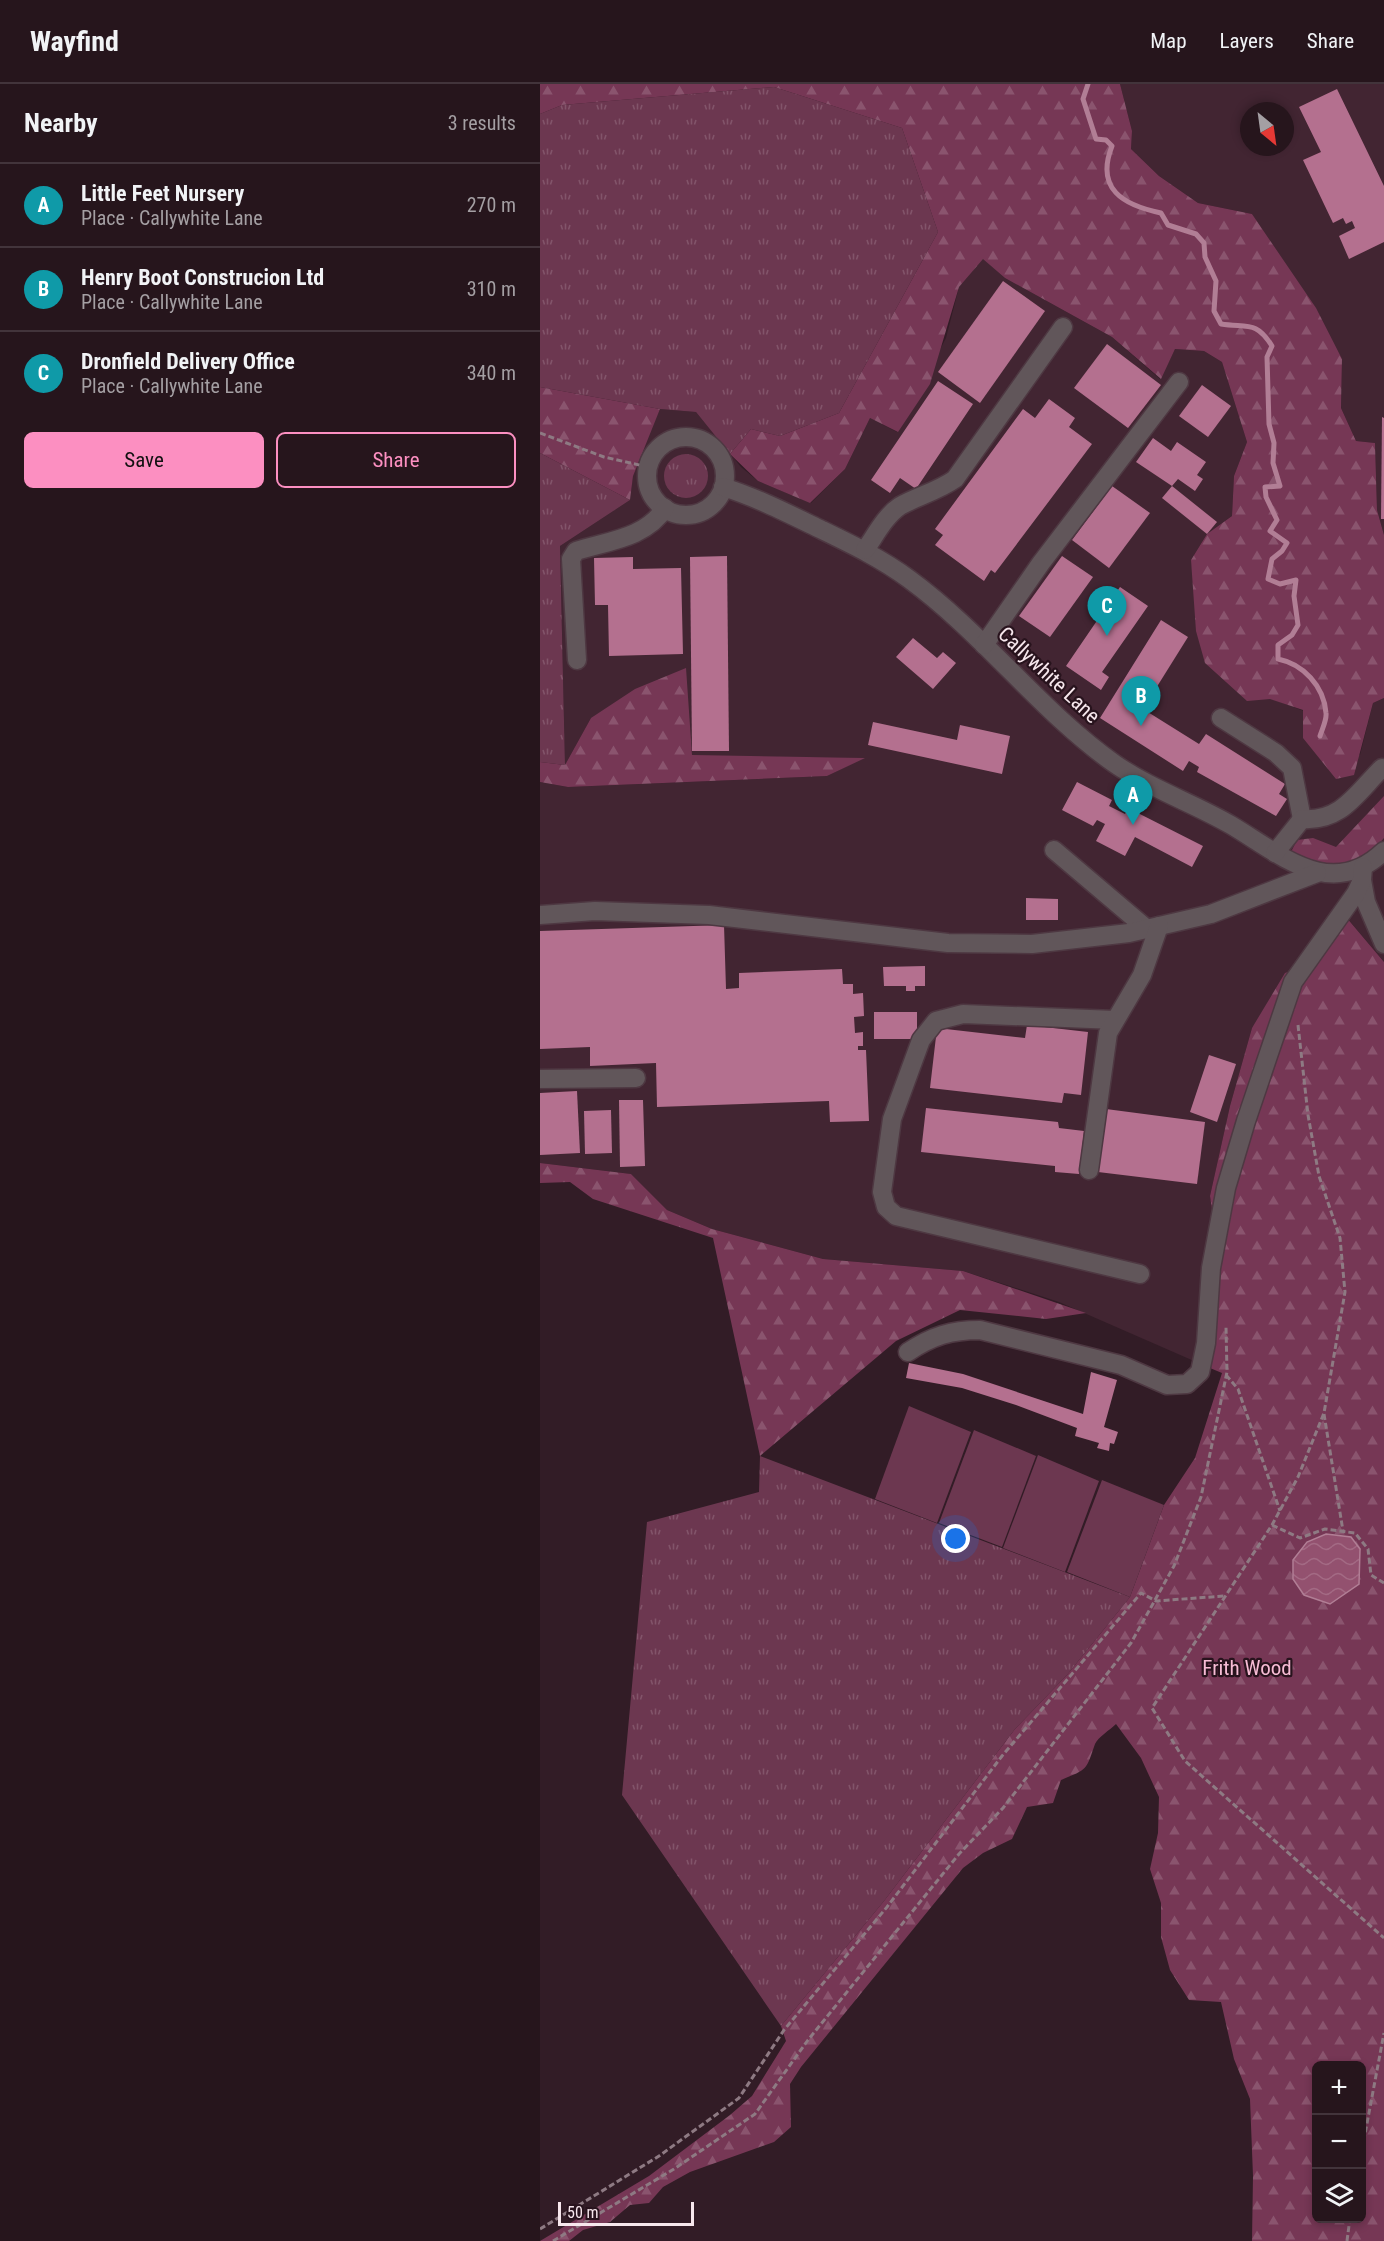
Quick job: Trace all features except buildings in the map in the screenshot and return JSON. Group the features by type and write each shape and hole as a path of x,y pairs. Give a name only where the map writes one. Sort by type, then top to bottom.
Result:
{"street":[{"path":"865,550 898,507 941,489 955,479 1063,327"},
{"path":"984,645 1041,563 1179,382"},
{"path":"683,437 696,438 708,444 717,453 723,465 723,487 715,501 694,514 682,514 665,508 651,494 647,483 648,467 659,447 670,440 683,437"},
{"name":"Callywhite Lane","path":"723,487 756,497 865,550 910,580 984,645 1082,738 1116,764 1230,825 1275,853 1317,873 1362,873 1384,850"},
{"path":"577,660 571,559 576,550 640,532 651,526 665,508"},
{"path":"1221,718 1276,753 1293,768 1302,819 1275,853"},
{"path":"1302,819 1322,819 1337,813 1382,768"},
{"path":"1054,850 1153,927"},
{"path":"540,915 595,911 709,915 948,943 1032,944 1153,927 1211,914 1317,873"},
{"path":"1362,873 1366,902 1384,944"},
{"path":"908,1352 930,1337 958,1330 980,1330 1121,1365 1167,1385 1187,1384 1200,1372 1206,1342 1211,1268 1226,1188 1293,982 1356,893 1362,873"},
{"path":"1089,1170 1108,1033 1142,975 1153,927"},
{"path":"1115,1020 963,1014 936,1021 921,1040 892,1119 882,1192 886,1207 896,1216 1140,1274"},
{"path":"540,1079 563,1081 636,1078"}],"path":[{"path":"540,433 604,457 648,467"},
{"path":"1297,1015 1308,1115 1319,1176 1340,1238 1345,1292 1323,1413 1298,1477 1272,1525 1152,1708 1185,1761 1384,1938"},
{"path":"553,2241 674,2169 755,2114 808,2040 959,1854 1010,1799 1131,1643 1174,1566 1201,1497 1226,1375 1227,1328 1208,1307"},
{"path":"1226,1375 1238,1389 1280,1511"},
{"path":"1323,1413 1343,1531"},
{"path":"1272,1525 1300,1538 1325,1529 1354,1533 1368,1549 1371,1575 1384,1583"},
{"path":"540,2229 659,2156 739,2098 784,2030 887,1907 1002,1756 1141,1593 1156,1601 1224,1596"},
{"path":"1366,2129 1384,2033"},
{"path":"1347,2241 1349,2223"}],"shaded area":[{"path":"1120,84 1384,84 1384,535 1377,510 1375,443 1356,441 1341,408 1342,359 1252,214 1198,203 1159,176 1131,149 1132,131"},
{"path":"983,258 1005,278 1112,337 1160,379 1175,349 1204,351 1222,362 1247,442 1234,476 1232,516 1207,534 1191,560 1194,582 1270,698 1304,711 1360,755 1373,703 1384,698 1384,962 1347,918 1252,1028 1230,1106 1210,1196 1218,1249 1210,1368 1059,1302 963,1271 823,1259 712,1229 667,1210 631,1174 540,1163 540,782 568,787 827,776 863,758 692,756 692,751 591,718 565,765 560,546 630,500 634,466 660,409 696,412 741,467 758,481 811,503 845,469 870,418 897,432 946,338 959,287"}],"green space":[{"path":"540,84 1120,84 1132,131 1131,149 1159,176 1198,203 1252,214 1316,308 1342,359 1341,408 1356,441 1375,443 1377,510 1384,535 1384,698 1373,703 1354,775 1336,779 1303,738 1303,710 1270,699 1247,701 1205,663 1196,631 1191,560 1207,534 1232,516 1234,476 1247,442 1222,362 1204,351 1175,349 1161,379 1112,337 1005,278 983,259 959,287 930,384 898,432 870,418 845,469 810,503 758,481 730,454 751,429 780,436 839,413 938,232 902,128 774,87 562,105 540,114"},
{"path":"774,87 902,128 938,232 839,413 780,436 751,429 730,454 696,412 660,409 540,387 540,114 562,105"},
{"path":"540,387 660,409 633,476 630,500 540,453"},
{"path":"540,453 630,500 560,546 565,765 540,762"},
{"path":"686,454 702,460 708,476 702,492 686,498 670,492 664,476 670,460"},
{"path":"686,668 692,755 865,758 827,776 568,787 540,782 540,762 565,765 591,718 635,689"},
{"path":"1384,796 1384,838 1364,855 1324,870 1290,854 1297,840 1313,838 1336,847"},
{"name":"Frith Wood","path":"1346,917 1384,962 1384,2241 1252,2241 1253,2176 1250,2099 1234,2059 1221,2002 1189,2000 1170,1970 1161,1937 1161,1903 1150,1869 1158,1833 1159,1797 1141,1758 1116,1724 1097,1741 1085,1768 1061,1780 1053,1803 1027,1807 1012,1839 983,1853 963,1868 801,2067 790,2084 791,2127 774,2142 690,2172 663,2187 649,2203 630,2205 610,2222 583,2230 569,2241 540,2241 649,2176 752,2096 786,2041 781,2026 884,1901 1015,1729 1067,1675 1130,1597 1164,1505 1195,1458 1222,1373 1210,1368 1218,1249 1210,1196 1230,1106 1252,1028 1285,973 1311,964"},
{"path":"540,1163 631,1174 667,1210 712,1229 823,1259 963,1271 1086,1313 1046,1319 960,1310 896,1341 760,1456 713,1238 593,1199 570,1182 540,1183"},
{"path":"909,1406 971,1432 937,1523 875,1499"},
{"path":"974,1430 1036,1456 1002,1547 939,1523"},
{"path":"1038,1455 1099,1481 1065,1572 1003,1548"},
{"path":"760,1456 1130,1597 1067,1675 1015,1729 884,1901 781,2026 622,1795 647,1522 759,1492"},
{"path":"1102,1480 1164,1505 1130,1597 1067,1572"}],"water":[{"path":"1326,1534 1351,1537 1360,1549 1359,1584 1330,1604 1304,1595 1293,1579 1293,1560 1307,1542"}],"waterway":[{"path":"1088,84 1083,99 1096,139 1106,140 1112,146 1107,173 1116,193 1135,205 1161,213 1168,225 1196,234 1204,243 1205,257 1216,281 1214,311 1221,324 1256,329 1272,346 1267,357 1269,424 1274,443 1273,463 1280,486 1265,487 1266,497 1277,520 1270,531 1287,543 1282,551 1272,559 1268,579 1280,584 1296,580 1294,596 1298,625 1292,635 1278,645 1278,659 1304,671 1317,685 1326,716 1320,736"}],"place":[{"name":"Dronfield Delivery Office","path":"1107,636"},
{"name":"Henry Boot Construcion Ltd","path":"1141,726"},
{"name":"Little Feet Nursery","path":"1133,825"}]}
